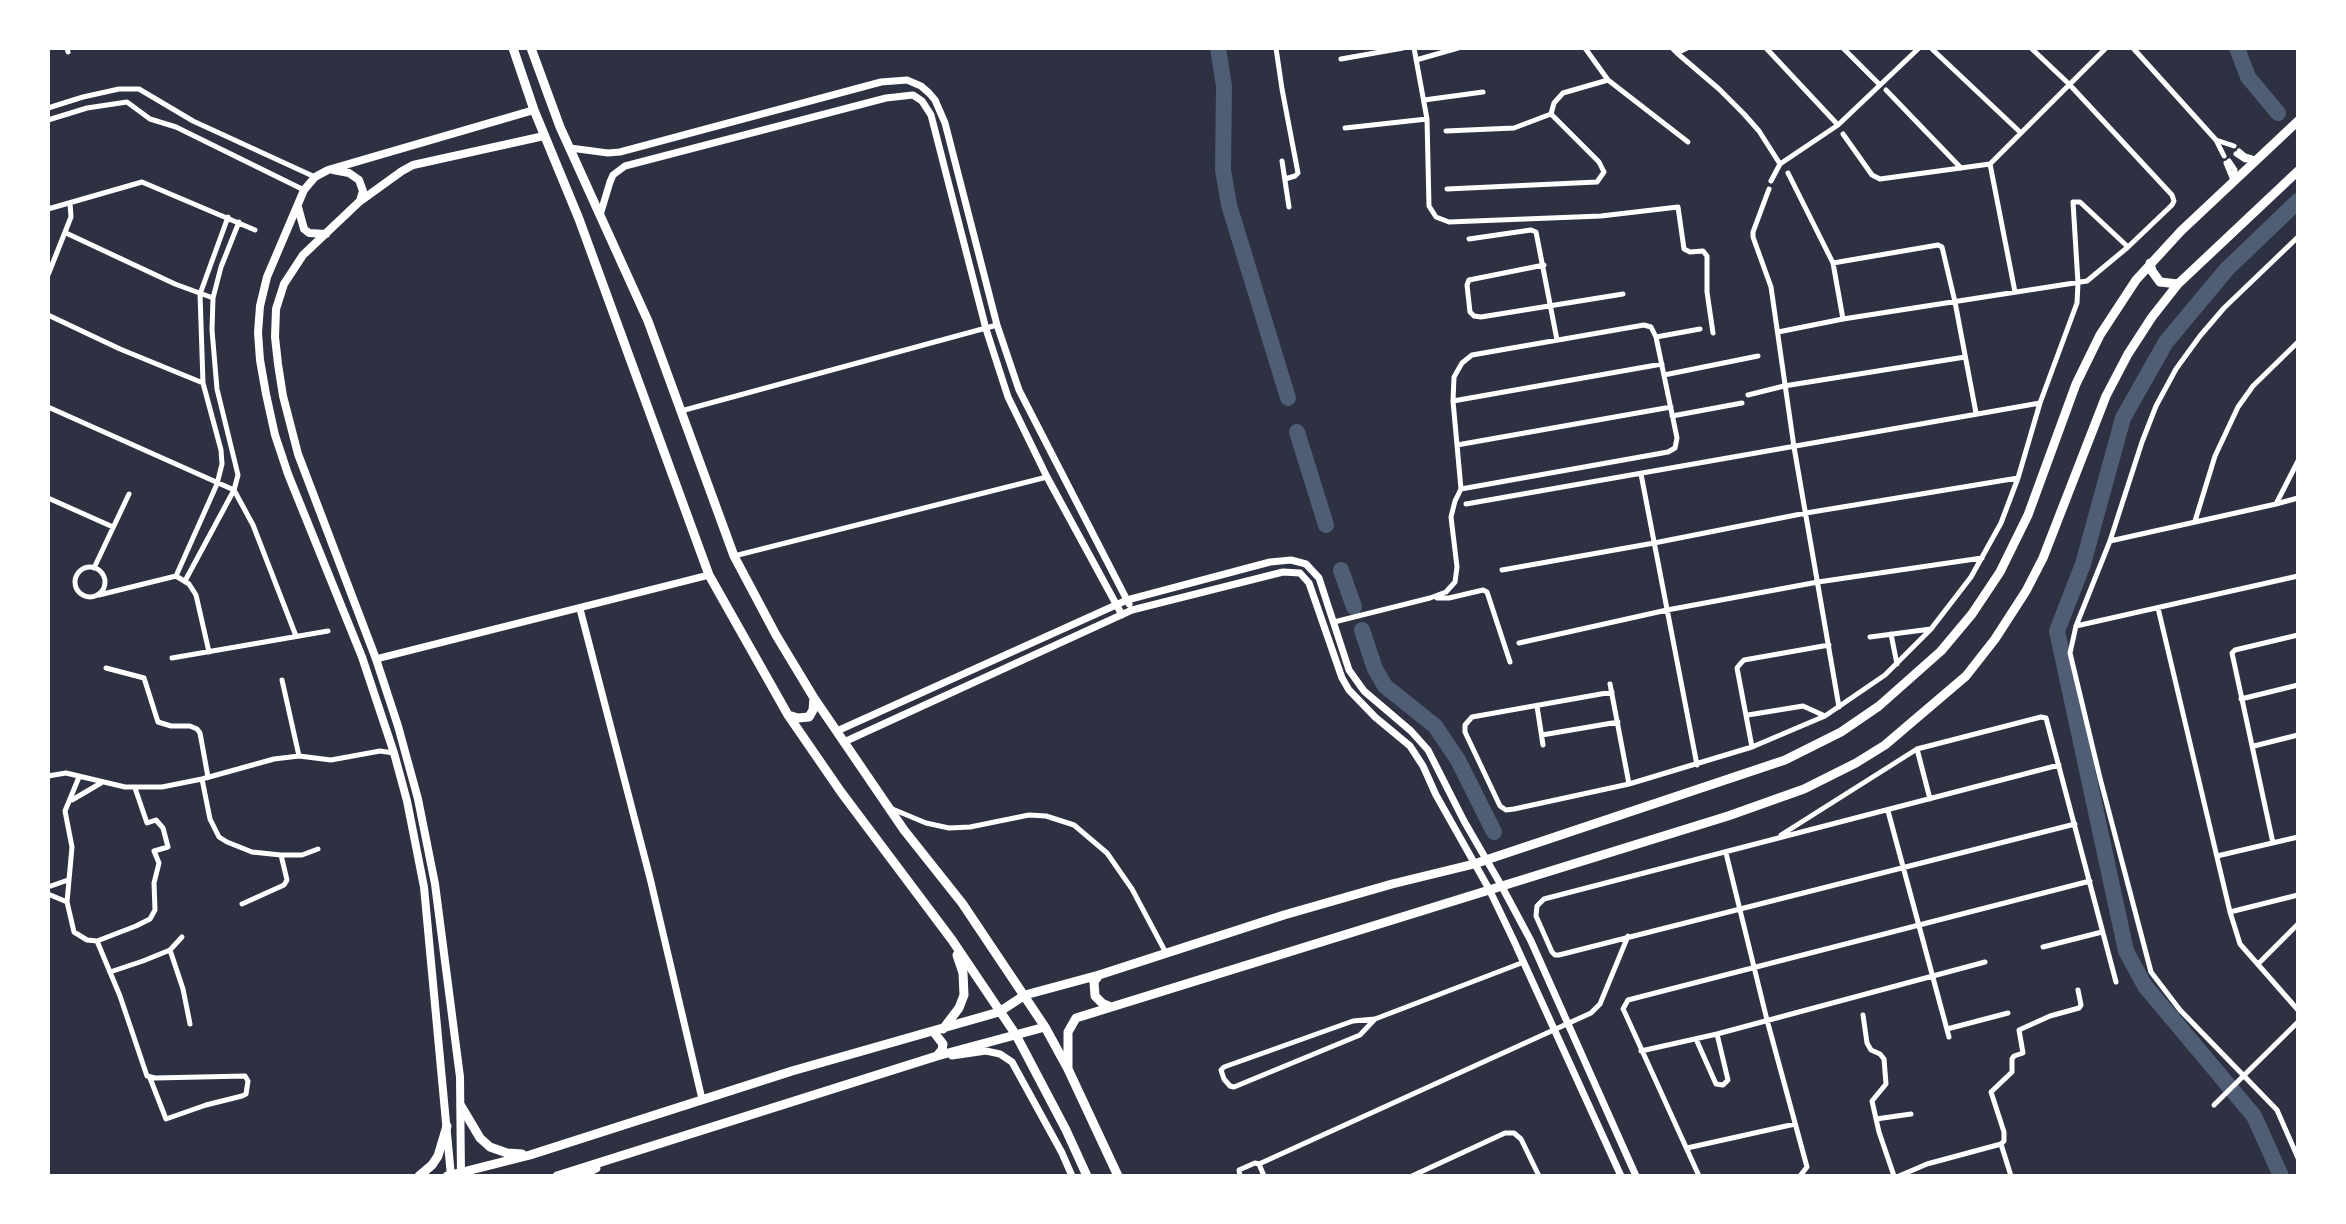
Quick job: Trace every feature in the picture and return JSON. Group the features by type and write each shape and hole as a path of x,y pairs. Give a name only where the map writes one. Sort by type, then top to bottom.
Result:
{"main road":[{"path":"513,48 534,110 586,240 709,575 788,715 841,792 952,940 1016,1035 1066,1130 1087,1176"},
{"path":"531,48 551,106 648,321 734,556 814,698 888,807 962,903 1045,1027 1068,1069 1118,1176"},
{"path":"455,1175 447,1126 424,887 408,806 394,753 356,642 288,474 275,435 258,345 262,294 267,277 304,190 315,177 328,170 534,110"},
{"path":"455,1175 530,1155 800,1068 999,1012 1025,995 1099,975 1392,884 1474,864 1785,760 1841,732 1879,706 1941,651 1972,614 2000,572 2028,515 2076,384 2100,335 2124,295 2150,263 2298,121"},
{"path":"455,1175 461,1106 435,885 419,803 398,726 376,659 298,454 281,383 275,337 279,296 291,270 303,255 359,202 413,165 544,136"},
{"path":"328,170 348,173 359,180 363,191 359,202"},
{"path":"1068,1069 1068,1032 1076,1018 1728,816 1804,789 1856,764 1885,745 1965,676 1995,639 2026,591 2043,558 2106,396 2128,354 2152,317 2178,284 2298,171"},
{"path":"297,207 304,229 309,233 326,234"},
{"path":"2150,263 2160,282 2178,284"},
{"path":"265,387 281,383"},
{"path":"318,550 332,544"},
{"path":"788,715 798,718 809,717 813,710 814,698"},
{"path":"408,806 419,803"},
{"path":"943,1029 959,1008 964,995 963,973 952,940"},
{"path":"1099,975 1094,982 1095,996 1102,1003 1111,1006"},
{"path":"557,1176 933,1058 1045,1027"},
{"path":"933,1031 943,1044 942,1050 933,1058"},
{"path":"461,1106 480,1138 490,1147 507,1153 530,1155"},
{"path":"419,1176 432,1165 438,1156 447,1126"},
{"path":"580,1176 619,1156"}],"street":[{"path":"1276,48 1298,173 1285,178"},
{"path":"1341,59 1402,48"},
{"path":"1414,48 1427,119 1429,206 1436,217 1449,222 1601,216 1678,207 1684,249 1690,252 1703,251 1707,256 1707,292 1713,333"},
{"path":"1416,60 1458,48"},
{"path":"1585,48 1608,80 1688,142"},
{"path":"1675,50 1687,48"},
{"path":"1766,48 1838,125"},
{"path":"1843,48 1880,85"},
{"path":"1771,181 1780,164 1838,125 1918,48"},
{"path":"1778,332 1843,319 2078,283 2096,276 2172,205 2174,201 2172,195 2069,84 2031,48"},
{"path":"1843,134 1876,178 1990,164 2106,48"},
{"path":"2133,48 2216,140 2233,181"},
{"path":"1932,49 2021,133"},
{"path":"1675,50 1744,114 1759,131 1780,164"},
{"path":"570,148 608,153 620,152 881,82 900,80 921,86 936,100 945,123 997,325 1019,390 1132,610"},
{"path":"1551,114 1554,103 1563,93 1608,80"},
{"path":"912,82 913,95"},
{"path":"48,108 119,89 139,89 193,121 315,177"},
{"path":"1886,90 1961,168"},
{"path":"1424,100 1483,92"},
{"path":"600,215 613,175 625,166 886,98 913,95 922,101 931,115 986,329 1008,397 1047,477 1122,615"},
{"path":"48,120 87,108 127,102 150,119 176,127 304,190"},
{"path":"1446,131 1514,128 1551,114"},
{"path":"1447,189 1597,182 1604,172 1599,162 1551,114"},
{"path":"1345,128 1427,119"},
{"path":"2216,140 2233,148"},
{"path":"620,152 625,166"},
{"path":"2237,153 2245,160 2257,159"},
{"path":"271,174 279,161"},
{"path":"1282,161 1289,207"},
{"path":"1990,164 2015,292"},
{"path":"1788,173 1833,263 1843,319"},
{"path":"48,209 142,182 228,216 255,230"},
{"path":"1769,189 1753,232 1771,287 1784,386 1839,706"},
{"path":"1612,692 1472,717 1466,725 1465,732 1500,806 1506,810 1514,809 1629,784 1752,747 1825,716 1886,675 1931,629 1971,577 2001,523 2018,478 2040,403 2077,303 2073,202 2079,202 2128,247"},
{"path":"48,275 72,217 70,203"},
{"path":"176,576 217,484 222,460 203,383 200,294 228,216"},
{"path":"185,581 234,490 238,476 238,468 217,389 212,330 213,298 221,267 239,222"},
{"path":"1469,239 1531,230 1536,232 1557,340"},
{"path":"66,233 175,285 213,298"},
{"path":"2298,237 2224,308 2176,369 2156,406 2142,442 2110,541 2076,626 2070,653 2151,972 2180,1010 2277,1110 2298,1158"},
{"path":"1833,263 1938,245 1943,250 1976,413"},
{"path":"1544,265 1469,280 1467,285 1470,312 1474,316 1481,317 1623,294"},
{"path":"48,315 120,349 203,383"},
{"path":"681,411 997,325"},
{"path":"1334,622 1430,598 1446,592 1455,582 1457,567 1451,517 1461,489 1453,401 1454,377 1462,363 1472,355 1644,325 1651,327 1656,337 1671,407 1677,438 1675,448 1668,452 1461,489"},
{"path":"1656,337 1700,328"},
{"path":"2195,521 2215,456 2238,407 2253,386 2298,342"},
{"path":"1664,375 1758,356"},
{"path":"1748,395 1784,386 1965,357"},
{"path":"1453,401 1662,364"},
{"path":"1672,416 1742,403"},
{"path":"1466,504 2040,403"},
{"path":"48,407 234,490 253,525 296,636"},
{"path":"1457,445 1671,407"},
{"path":"2276,504 2298,461"},
{"path":"1641,474 1697,765"},
{"path":"734,556 1047,477"},
{"path":"1502,570 1806,513 2018,478"},
{"path":"93,568 129,494"},
{"path":"48,498 113,527"},
{"path":"2110,541 2298,498"},
{"path":"1519,643 1667,610 1818,582 1982,558"},
{"path":"837,731 1128,600 1270,562 1291,560 1306,564 1319,578 1349,670 1364,691 1411,731 1428,750 1486,860 1502,885 1531,941 1636,1176"},
{"path":"99,595 105,587 105,577 88,567 78,573 76,588 83,596 94,597 176,576 192,587 199,601 208,652"},
{"path":"844,742 1132,610 1283,572 1300,573 1309,583 1342,678 1349,690 1418,756 1436,795 1489,889 1621,1176"},
{"path":"376,659 709,575"},
{"path":"2076,626 2298,576"},
{"path":"1430,598 1449,598 1483,590 1487,592 1510,662"},
{"path":"2158,608 2230,912 2240,944 2298,1010"},
{"path":"580,609 650,878 702,1099"},
{"path":"1870,637 1931,629"},
{"path":"172,658 328,631"},
{"path":"1891,634 1897,664"},
{"path":"2273,843 2254,746 2241,699 2232,653 2235,650 2298,634"},
{"path":"1330,644 1340,641"},
{"path":"1752,747 1748,715 1737,668 1744,660 1829,645"},
{"path":"106,668 144,678 158,722 171,726 190,726 200,733 210,819 219,837 252,852 302,855 318,849"},
{"path":"969,672 973,683"},
{"path":"282,680 299,756"},
{"path":"1610,684 1629,784"},
{"path":"2241,699 2298,685"},
{"path":"1537,706 1543,746"},
{"path":"1748,715 1803,706 1825,716"},
{"path":"1777,837 1917,749 2041,717 2046,718 2116,982"},
{"path":"1542,735 1618,722"},
{"path":"2254,746 2298,735"},
{"path":"1917,749 1930,799"},
{"path":"48,776 66,773 79,777 90,777 101,783 135,788 162,787 274,759 299,756 331,760 380,752 394,753"},
{"path":"2059,765 1544,899 1537,906 1536,916 1555,955 2075,824"},
{"path":"79,777 72,800 65,811 72,847 67,902 74,932 87,940 97,941 136,926 153,915 154,883 159,863 154,851 168,847 163,828 156,820 147,823 135,788"},
{"path":"72,800 101,783"},
{"path":"888,807 926,823 949,828 970,827 1029,815 1046,816 1074,825 1107,853 1132,889 1166,953"},
{"path":"1888,811 1949,1037"},
{"path":"2217,856 2298,837"},
{"path":"1726,853 1756,967 1767,1020 1807,1167 1802,1176"},
{"path":"242,904 285,885 281,855"},
{"path":"48,887 68,880"},
{"path":"1699,1176 1623,1008 1628,1000 2090,881"},
{"path":"48,894 67,902"},
{"path":"2230,912 2298,895"},
{"path":"2258,964 2298,924"},
{"path":"2043,947 2102,932"},
{"path":"1240,1173 1591,1013 1600,1004 1628,936"},
{"path":"110,972 143,962 170,950 182,937"},
{"path":"97,941 144,1071 150,1078 165,1119 242,1096 246,1094 248,1081 245,1076 150,1078"},
{"path":"170,950 183,989 190,1023"},
{"path":"1375,1019 1360,1035 1234,1087 1230,1086 1221,1070 1353,1020 1375,1019 1524,962"},
{"path":"1641,1051 1718,1034 1985,962"},
{"path":"1899,1176 1927,1164 2001,1144 2004,1141 2004,1132 1991,1092 2012,1072 2014,1056 2023,1053 2019,1030 2050,1016 2079,1008 2081,1005 2078,990"},
{"path":"1947,1029 2008,1013"},
{"path":"1863,1016 1867,1043 1871,1050 1880,1054 1884,1059 1886,1084 1872,1101 1894,1176"},
{"path":"2214,1105 2297,1026"},
{"path":"1696,1039 1716,1084 1723,1085 1728,1080 1718,1034"},
{"path":"933,1058 986,1051 1000,1054 1012,1062 1057,1143 1072,1176"},
{"path":"1876,1119 1911,1114"},
{"path":"1687,1148 1795,1124"},
{"path":"1412,1176 1505,1133 1514,1133 1521,1139 1539,1176"},
{"path":"2001,1144 2011,1176"},
{"path":"1257,1164 1264,1176"}],"waterway":[{"path":"1218,48 1224,86 1223,170 1229,205 1288,398"},
{"path":"2237,48 2248,77 2278,113"},
{"path":"2281,1176 2254,1116 2145,986 2126,951 2057,631 2083,564 2123,418 2166,342 2227,269 2298,201"},
{"path":"1297,432 1326,525"},
{"path":"1341,570 1354,607"},
{"path":"1362,630 1375,669 1385,686 1435,726 1458,760 1494,832"}]}
